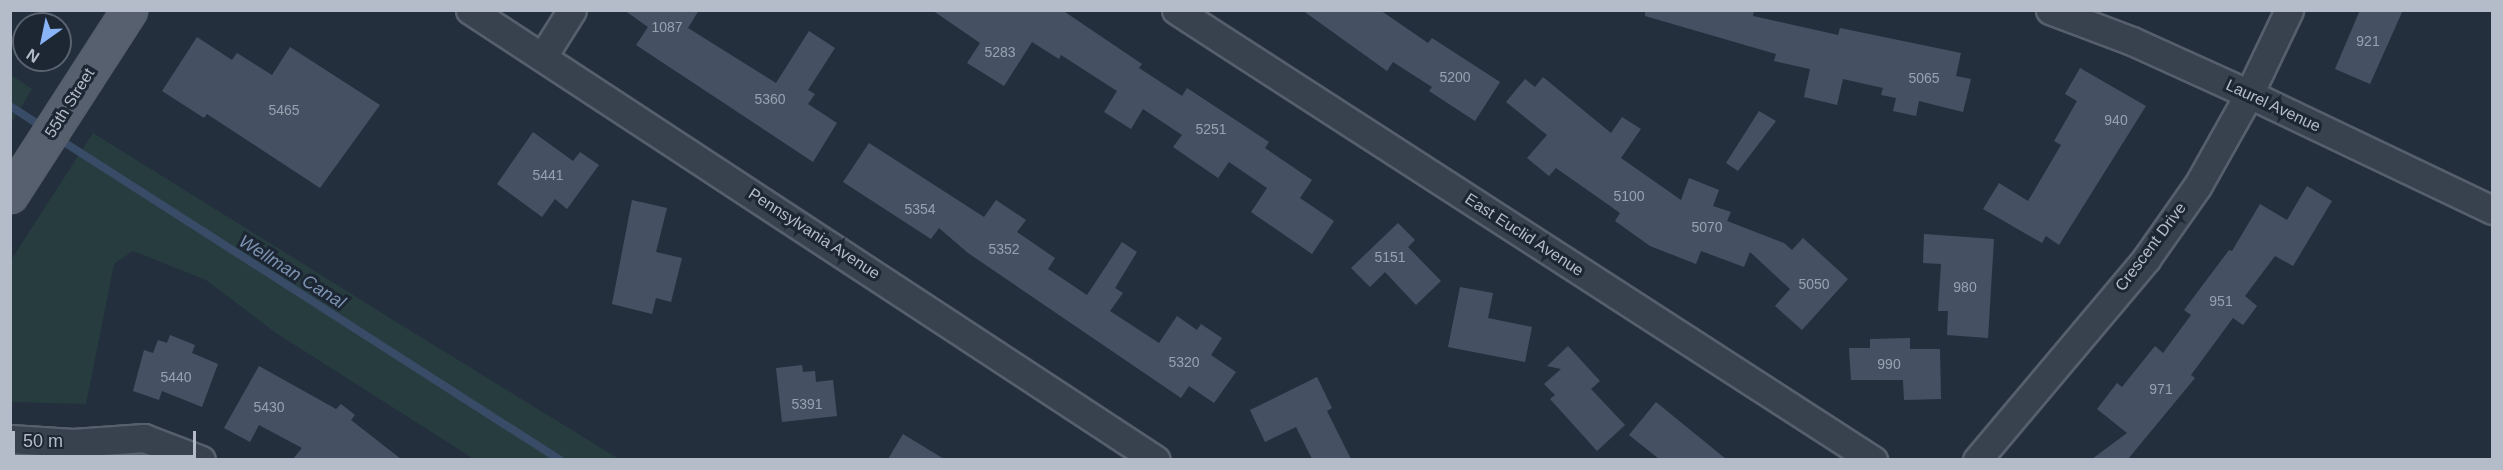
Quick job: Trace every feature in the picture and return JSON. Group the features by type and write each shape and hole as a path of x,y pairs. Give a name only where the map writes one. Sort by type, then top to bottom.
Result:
{"main road":[{"name":"55th Street","path":"10,195 129,10"}],"street":[{"name":"Pennsylvania Avenue","path":"470,10 1156,459"},
{"path":"543,56 572,10"},
{"name":"East Euclid Avenue","path":"1176,10 1872,459"},
{"name":"Laurel Avenue","path":"2050,10 2132,41 2493,210"},
{"name":"Crescent Drive","path":"1977,459 2146,259 2198,185 2249,94 2289,10"},
{"path":"10,439 72,443 144,438 201,459"}],"green space":[{"path":"11,75 32,89 11,124"},
{"path":"93,133 619,459 474,459 276,333 206,280 133,251 114,264 86,404 11,402 11,260"}],"building":[{"path":"624,10 699,10 688,28 776,83 809,31 835,48 808,90 815,94 808,104 837,123 813,162 636,45 648,27"},
{"path":"932,10 1062,10 1142,64 1139,68 1182,96 1187,88 1269,142 1265,148 1312,180 1300,198 1334,221 1312,254 1251,212 1267,188 1229,162 1218,178 1173,147 1182,135 1143,109 1131,129 1104,112 1117,91 1061,55 1059,59 1032,42 1004,86 967,63 980,43"},
{"path":"1302,10 1380,10 1428,43 1432,38 1500,82 1475,121 1429,91 1432,87 1393,62 1387,71"},
{"path":"1645,10 1754,10 1753,16 1838,35 1840,28 1961,53 1956,76 1971,79 1963,112 1919,101 1916,116 1893,111 1896,98 1881,95 1883,88 1843,79 1837,105 1804,97 1810,69 1774,61 1776,54 1645,16"},
{"path":"2360,10 2403,10 2370,84 2335,69"},
{"path":"197,37 232,60 237,53 272,75 290,47 380,105 320,188 207,114 204,118 162,91"},
{"path":"2080,68 2146,106 2059,245 2046,236 2042,243 1983,209 1999,183 2028,201 2061,145 2054,141 2077,101 2065,94"},
{"path":"1543,77 1611,133 1622,117 1641,129 1621,158 1681,200 1689,178 1719,190 1713,206 1731,212 1727,221 1784,243 1792,250 1803,238 1848,279 1802,330 1775,306 1790,289 1750,252 1744,267 1701,251 1696,264 1650,246 1615,221 1620,213 1556,168 1549,176 1527,158 1547,135 1506,102 1525,79 1535,87"},
{"path":"1759,111 1776,121 1738,171 1726,163"},
{"path":"533,132 573,161 580,152 599,165 567,209 555,199 542,217 497,184"},
{"path":"869,143 984,217 996,200 1026,220 1017,232 1055,258 1048,269 1087,295 1122,242 1137,252 1115,288 1123,293 1110,311 1159,343 1177,316 1197,330 1201,324 1222,338 1211,355 1236,372 1214,403 1189,386 1181,398 968,253 939,228 931,239 843,182"},
{"path":"2307,186 2332,201 2293,266 2275,256 2245,296 2257,306 2243,325 2233,318 2191,375 2195,378 2128,459 2092,459 2127,433 2097,409 2117,383 2122,387 2155,346 2163,353 2191,315 2184,310 2229,250 2232,251 2260,204 2287,220"},
{"path":"632,200 667,208 656,252 682,258 671,302 656,298 652,314 612,304"},
{"path":"1398,223 1415,240 1408,247 1441,281 1416,305 1385,272 1370,287 1351,268"},
{"path":"1924,234 1994,239 1988,338 1947,335 1948,311 1938,311 1941,264 1923,263"},
{"path":"1460,287 1493,293 1488,318 1532,327 1525,362 1448,347"},
{"path":"170,335 195,345 192,353 218,364 202,407 162,391 159,400 133,391 144,350 153,353 158,340 167,343"},
{"path":"1910,338 1910,349 1940,349 1941,399 1904,400 1903,380 1851,380 1849,348 1870,348 1870,339"},
{"path":"1568,346 1600,381 1591,389 1625,425 1597,451 1550,399 1555,395 1544,384 1561,369 1547,366"},
{"path":"802,365 803,372 815,371 816,382 833,380 837,416 782,422 776,368"},
{"path":"259,366 336,409 341,404 355,415 351,420 401,459 293,459 302,448 259,425 250,442 224,428"},
{"path":"1317,377 1332,408 1327,411 1351,459 1312,459 1296,427 1265,442 1250,410"},
{"path":"1656,402 1726,459 1659,459 1629,435"},
{"path":"903,434 944,459 888,459"}],"waterway":[{"name":"Wellman Canal","path":"10,106 44,128"},
{"name":"Wellman Canal","path":"56,137 560,460"}]}
